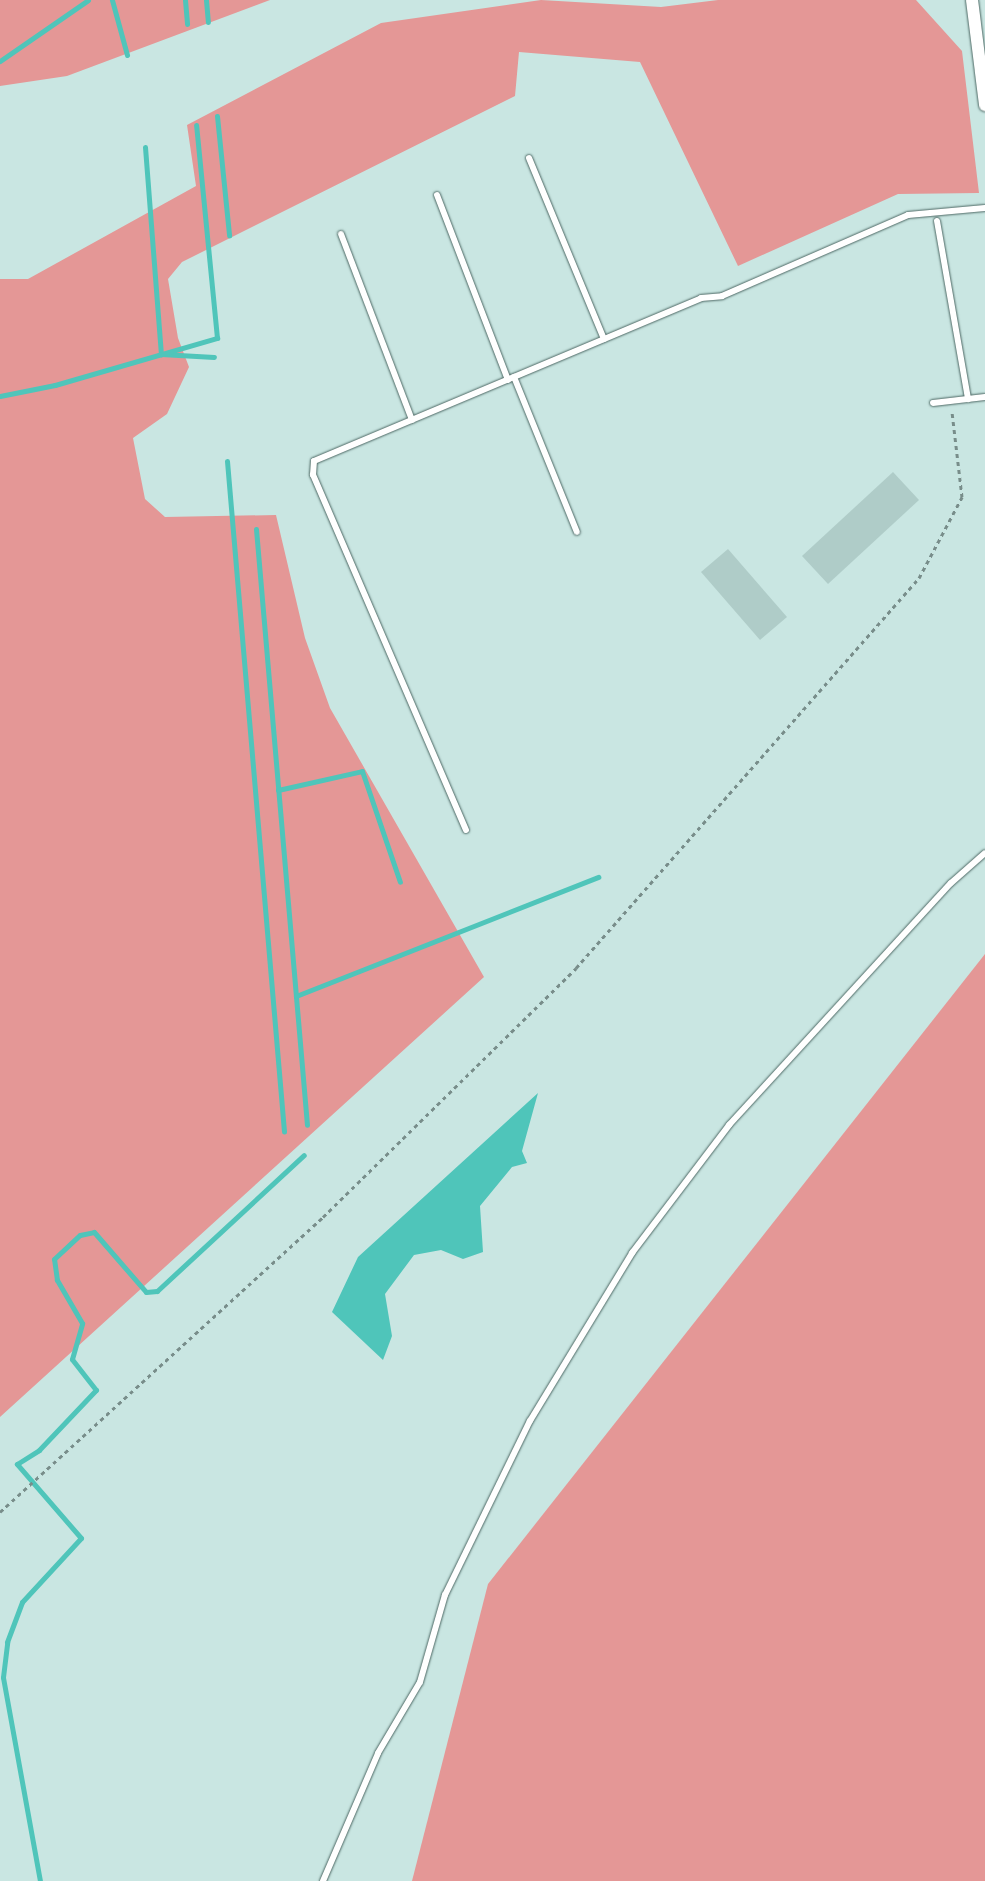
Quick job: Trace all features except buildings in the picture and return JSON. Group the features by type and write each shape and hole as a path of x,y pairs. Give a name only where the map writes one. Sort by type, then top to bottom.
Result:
{"street":[{"path":"972,0 985,105"}],"lane":[{"path":"529,158 604,339"},
{"path":"436,195 577,532"},
{"path":"466,830 312,475 314,461 701,298 722,296 908,214 985,208"},
{"path":"938,221 968,399"},
{"path":"341,234 412,420"},
{"path":"933,403 985,397"},
{"path":"323,1881 378,1753 420,1682 445,1595 530,1421 632,1254 729,1125 951,882 985,853"}],"path":[{"path":"0,1512 323,1217 576,968 919,578 962,497 951,401"}],"shaded area":[{"path":"0,0 270,0 67,76 0,86"},
{"path":"541,0 661,7 718,0 916,0 962,51 979,193 898,194 738,266 640,62 519,52 515,96 182,262 168,279 178,338 189,367 167,414 133,438 145,499 165,517 276,515 305,638 330,708 484,977 0,1417 0,279 28,279 196,186 187,125 381,23"},
{"path":"985,954 985,1881 412,1881 488,1584"}],"water":[{"path":"538,1093 522,1151 527,1163 512,1167 480,1206 483,1252 463,1259 441,1250 414,1255 385,1294 392,1336 383,1360 332,1312 358,1257"}],"waterway":[{"path":"0,61 88,0"},
{"path":"112,0 127,55"},
{"path":"185,0 187,24"},
{"path":"206,0 208,22"},
{"path":"217,116 229,235"},
{"path":"0,396 55,385 217,338 196,125"},
{"path":"145,147 161,354 214,357"},
{"path":"227,461 284,1132"},
{"path":"256,529 307,1125"},
{"path":"278,790 362,771 400,882"},
{"path":"296,996 598,877"},
{"path":"40,1881 3,1677 7,1642 22,1602 81,1538 17,1464 39,1450 96,1390 72,1359 82,1323 57,1280 54,1259 80,1235 94,1232 146,1292 157,1291 304,1155"}]}
